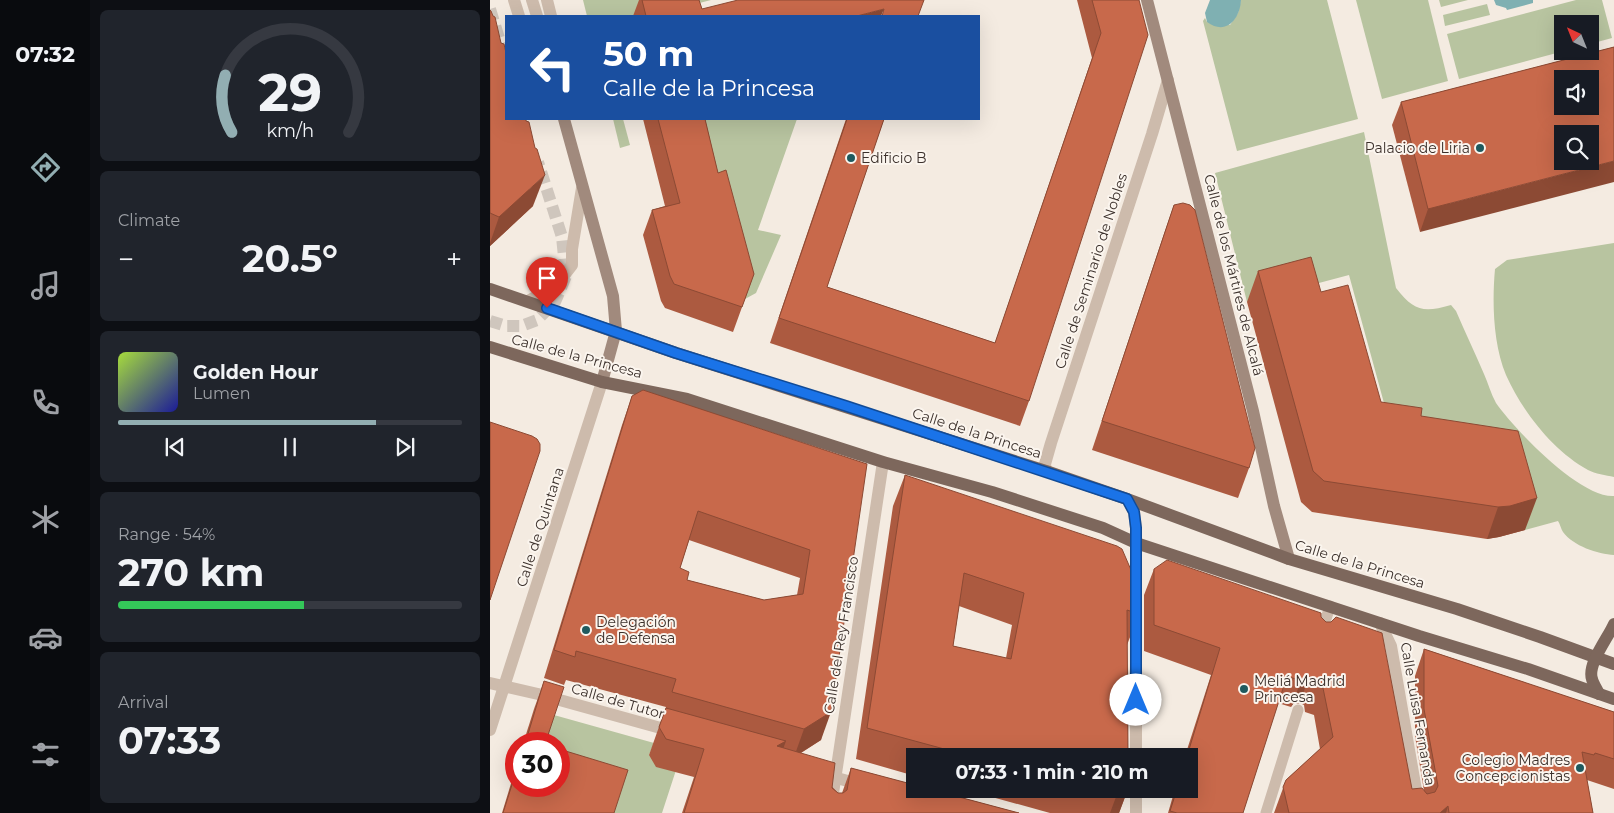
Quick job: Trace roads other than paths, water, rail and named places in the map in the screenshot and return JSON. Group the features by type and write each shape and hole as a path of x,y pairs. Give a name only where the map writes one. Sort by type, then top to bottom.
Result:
{"main road":[{"name":"Calle de la Princesa","path":"490,289 676,353 1046,471 1289,559 1457,610 1614,664"},
{"name":"Calle de la Princesa","path":"490,347 602,382 687,399 883,462 992,492 1103,528 1136,543 1528,669 1614,699"},
{"path":"1600,694 1591,678 1591,671 1614,624"}],"street":[{"path":"514,0 519,15"},
{"path":"532,0 537,15"},
{"path":"547,0 551,15"},
{"name":"Calle de los Mártires de Alcalá","path":"1147,0 1253,411 1274,506 1289,559"},
{"name":"Calle de Seminario de Nobles","path":"1046,471 1044,464 1050,443 1168,80"},
{"path":"564,120 612,296 616,331"},
{"path":"528,301 548,290 572,265 572,249 582,188"},
{"name":"Calle de Quintana","path":"490,730 602,382 616,331"},
{"name":"Calle del Rey Francisco","path":"830,813 883,462"},
{"path":"1127,499 1134,512 1136,543 1136,748"},
{"name":"Calle Luisa Fernanda","path":"1380,623 1391,646 1420,813"},
{"name":"Calle de Tutor","path":"490,683 538,694 691,737"},
{"path":"806,769 873,788"},
{"path":"1136,798 1136,813"}],"lane":[{"path":"1319,641 1330,606"},
{"path":"1266,813 1298,710"}],"water":[{"path":"1210,0 1241,0 1235,19 1226,26 1220,27 1207,22 1205,13"},
{"path":"1494,0 1533,0 1533,3 1507,10 1496,5"}],"tunnel":[{"path":"490,9 505,58"},
{"path":"490,321 506,326 521,326 537,320 555,302 566,276 562,237 538,162"}],"place":[{"name":"Palacio de Liria","path":"1480,148"},
{"name":"Edificio B","path":"851,158"},
{"name":"Delegación de Defensa","path":"586,630"},
{"name":"Meliá Madrid Princesa","path":"1244,689"},
{"name":"Colegio Madres Concepcionistas","path":"1580,768"}]}
